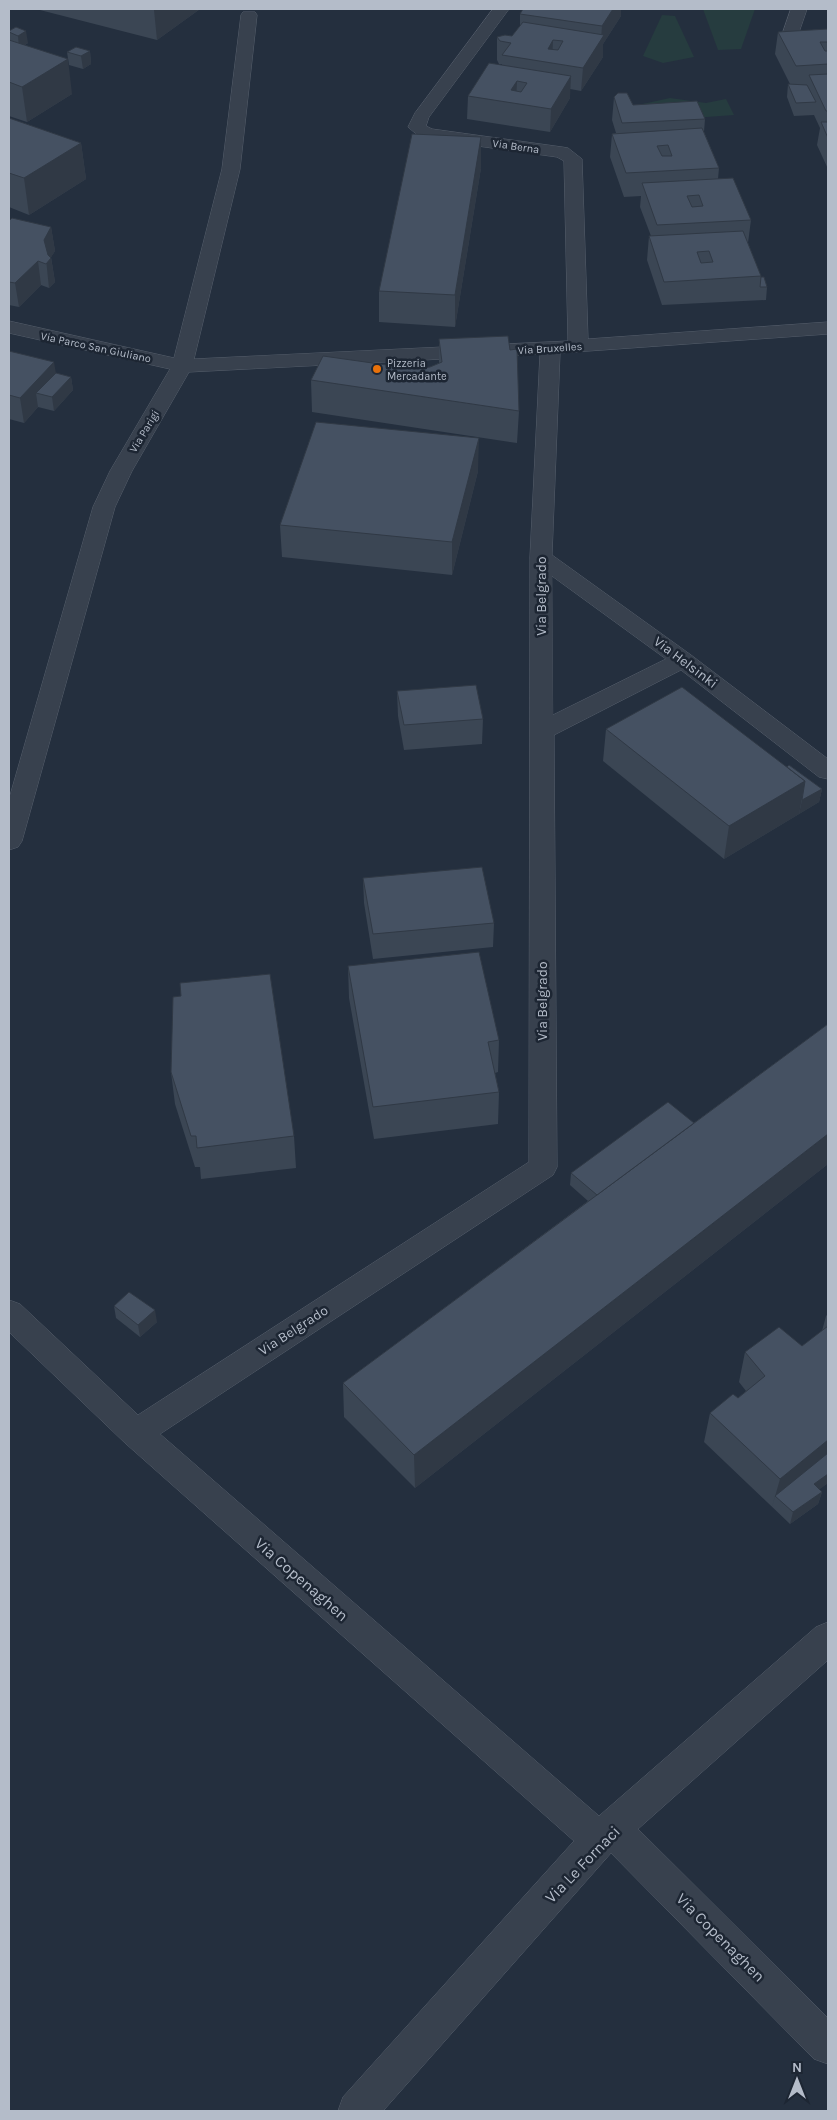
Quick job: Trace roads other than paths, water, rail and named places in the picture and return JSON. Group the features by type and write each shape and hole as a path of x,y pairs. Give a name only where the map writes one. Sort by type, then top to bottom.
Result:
{"street":[{"name":"Via Berna","path":"502,9 421,117 417,127 427,134 562,152 573,159 578,346"},
{"path":"789,38 800,9"},
{"name":"Via Parigi","path":"9,841 104,507 121,470 182,366 231,169 249,15"},
{"name":"Via Parco San Giuliano","path":"9,328 182,366"},
{"name":"Via Bruxelles","path":"182,366 550,348 828,328"},
{"name":"Via Belgrado","path":"136,1433 543,1167 542,557 550,348"},
{"name":"Via Helsinki","path":"542,557 683,660 828,771"},
{"path":"541,731 683,660"},
{"name":"Via Copenaghen","path":"9,1313 136,1433 606,1835 828,2045"},
{"name":"Via Le Fornaci","path":"357,2111 606,1835 828,1638"}],"place":[{"name":"Pizzeria Mercadante","path":"377,369"}]}
